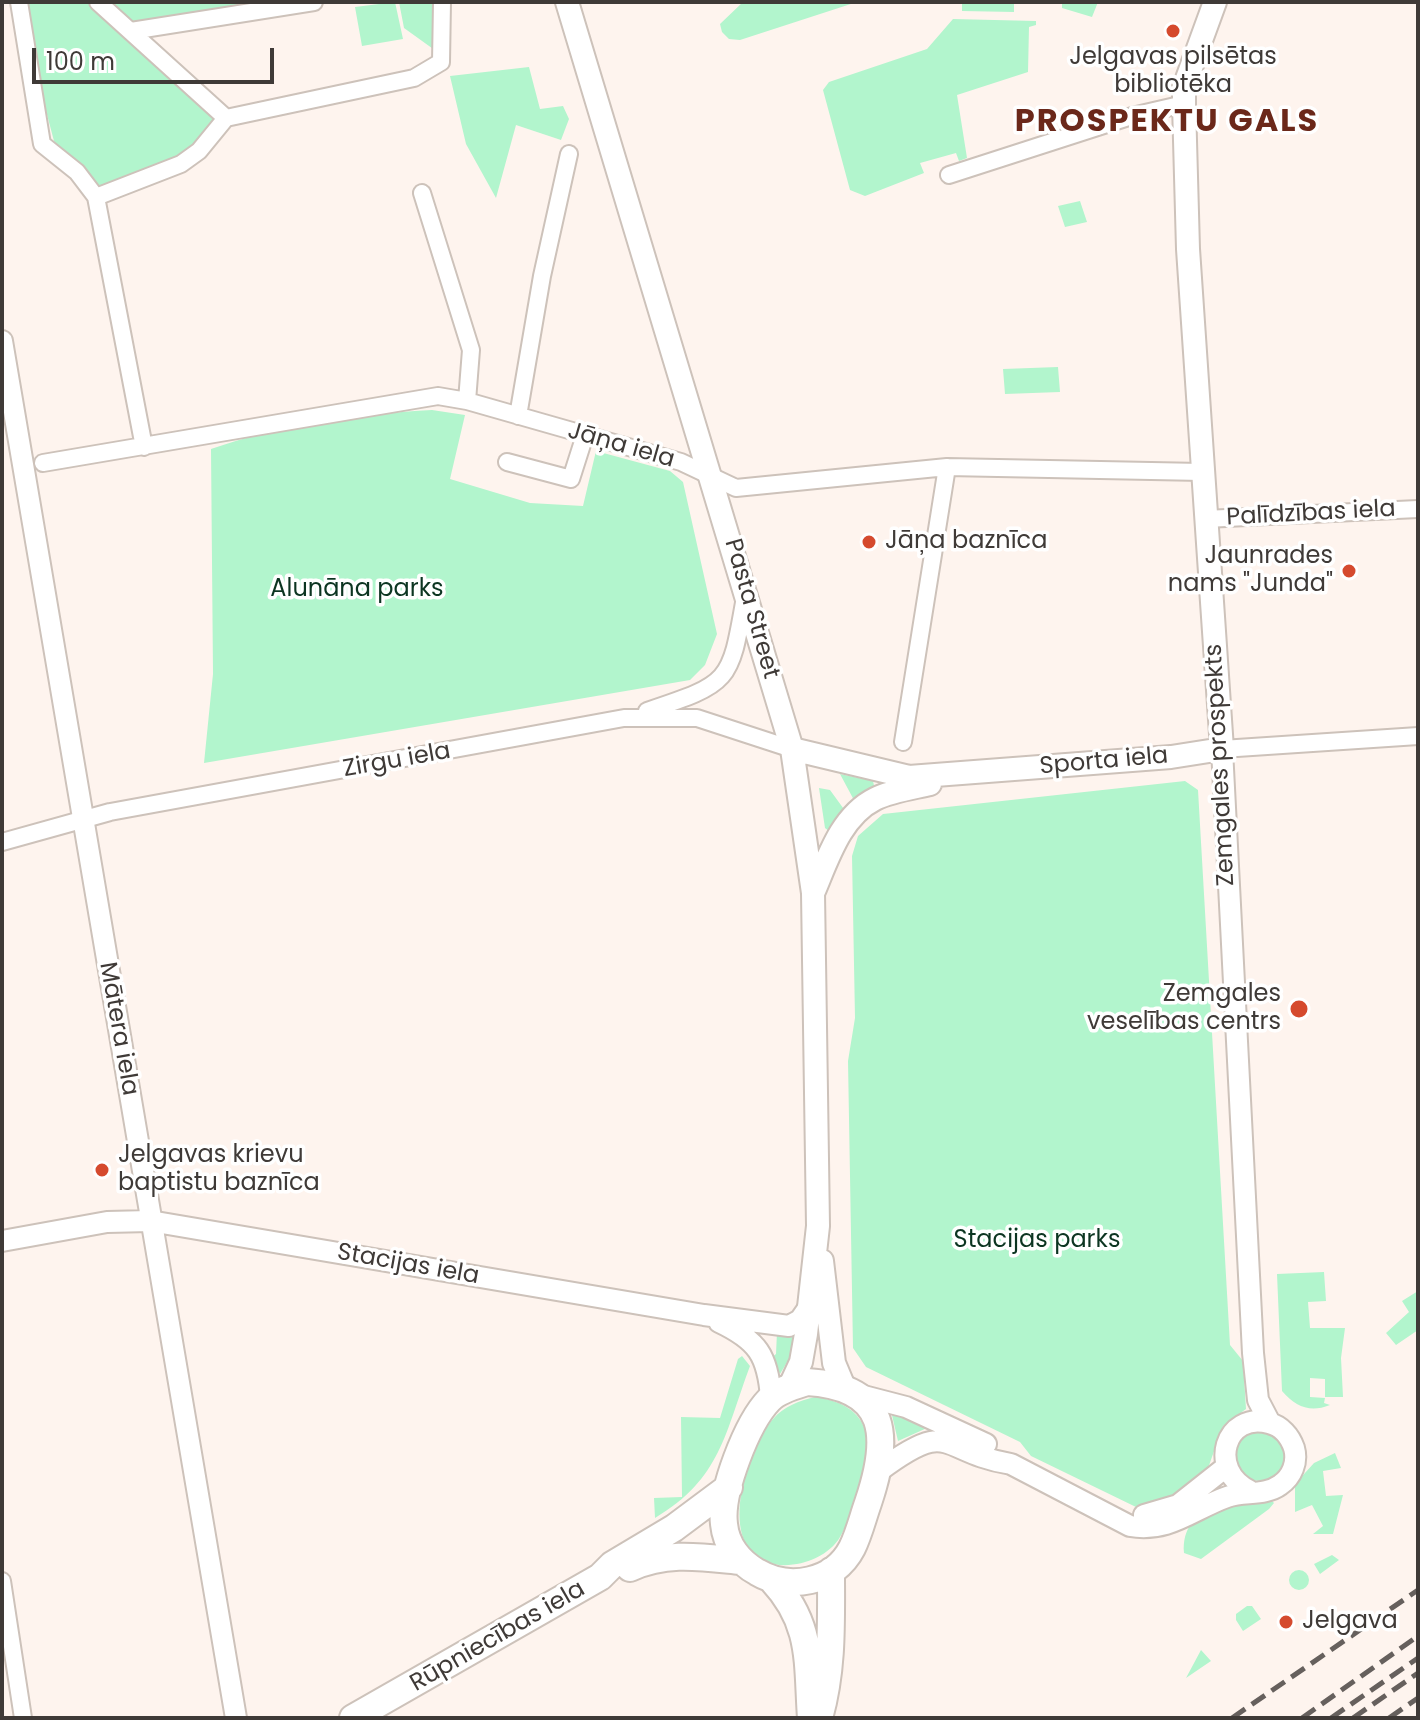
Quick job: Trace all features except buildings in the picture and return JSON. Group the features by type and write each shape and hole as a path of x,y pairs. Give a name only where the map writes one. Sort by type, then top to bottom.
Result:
{"main road":[{"name":"Pasta Street","path":"567,2 713,478 792,749 813,893 818,1236 834,1363 849,1391"},
{"name":"Zemgales prospekts","path":"1215,2 1184,87 1184,104 1202,472 1222,749"},
{"name":"Sporta iela","path":"792,749 909,777 1222,749"},
{"path":"813,893 842,829 865,806 876,798 970,773"},
{"name":"Pasta Street","path":"780,1393 801,1362 818,1236"},
{"path":"740,1561 724,1526 729,1487 750,1428 780,1393 807,1382 849,1391 878,1421 883,1435 879,1471 852,1547 843,1562 831,1571 794,1584 772,1580"},
{"name":"Rūpniecības iela","path":"353,1718 600,1577 612,1565 674,1528 729,1487"},
{"name":"Rūpniecības iela","path":"600,1577 618,1574 650,1559 681,1556 740,1561 772,1580"},
{"path":"819,1718 827,1691 832,1637 831,1571"},
{"path":"772,1580 793,1606 805,1635 811,1718"}],"street":[{"path":"19,2 42,144 77,172 96,197 144,447"},
{"path":"98,2 226,118"},
{"path":"131,31 314,2"},
{"path":"96,197 181,164 199,151 226,118 414,78 441,62 442,2"},
{"path":"949,175 1132,116 1184,104"},
{"path":"518,416 542,276 569,154"},
{"path":"422,193 471,350 467,401"},
{"name":"Mātera iela","path":"2,341 7,400 236,1718"},
{"name":"Jāņa iela","path":"43,463 438,396 467,401 681,462 736,488 947,467 1202,472"},
{"path":"507,462 571,479 585,435"},
{"path":"903,742 947,467"},
{"name":"Palīdzības iela","path":"1205,519 1418,509"},
{"path":"624,718 695,695 711,687 726,672 734,659 745,591"},
{"name":"Zirgu iela","path":"2,842 81,818 624,718 697,718 792,749"},
{"name":"Sporta iela","path":"1222,749 1418,736"},
{"name":"Zemgales prospekts","path":"1222,749 1253,1353 1258,1400 1270,1423"},
{"name":"Stacijas iela","path":"2,1241 107,1222 150,1221 704,1315 789,1326 800,1320 807,1310"},
{"path":"704,1315 743,1333 757,1347 780,1393"},
{"path":"849,1391 906,1407 933,1419 1001,1451 1011,1464"},
{"path":"879,1471 918,1444 942,1439 995,1461 1011,1464 1130,1526 1157,1526 1187,1519 1214,1502 1250,1491 1273,1490 1284,1483 1294,1466 1293,1444 1279,1427 1270,1423 1248,1424 1231,1436 1224,1456 1226,1467 1239,1486 1250,1491"},
{"path":"1108,1513 1160,1513 1178,1505 1226,1467"},
{"path":"2,1581 23,1718"}],"green space":[{"path":"26,2 88,2 209,106 214,118 206,133 181,157 97,193 54,141 37,77"},
{"path":"102,2 268,2 131,22"},
{"path":"395,2 403,39 362,46 355,7"},
{"path":"399,2 437,2 436,51 404,28"},
{"path":"743,2 857,2 740,40 729,39 722,32 720,24"},
{"path":"962,2 1014,2 1014,12 962,11"},
{"path":"1062,2 1098,2 1092,17 1062,8"},
{"path":"953,19 1036,21 1036,25 1029,27 1028,72 957,95 967,158 959,161 956,153 920,163 924,173 865,196 850,190 823,90 829,82 927,49"},
{"path":"529,67 540,109 563,106 569,119 561,140 516,125 496,198 466,144 450,76"},
{"path":"1080,201 1087,222 1065,227 1058,206"},
{"path":"1058,367 1060,392 1005,394 1003,369"},
{"name":"Alunāna parks","path":"432,410 465,415 450,479 530,503 583,506 596,451 670,471 683,482 717,634 705,665 690,680 204,763 213,674 211,449 265,433 320,422"},
{"path":"840,774 873,781 875,790 855,802"},
{"name":"Stacijas parks","path":"1185,781 1198,790 1230,1345 1243,1361 1246,1409 1223,1426 1207,1471 1171,1499 1151,1508 1136,1507 1031,1456 1020,1442 866,1367 853,1348 848,1061 855,1018 852,856 858,836 883,814"},
{"path":"819,788 830,790 846,812 829,831 825,828"},
{"path":"1324,1272 1326,1301 1308,1302 1310,1328 1345,1328 1341,1358 1343,1397 1325,1397 1325,1379 1310,1378 1310,1397 1325,1398 1324,1403 1330,1405 1310,1408 1298,1405 1282,1391 1277,1274"},
{"path":"1418,1291 1418,1330 1396,1345 1386,1333 1409,1312 1402,1301"},
{"path":"777,1332 796,1338 792,1354 780,1374 771,1358 776,1354"},
{"path":"742,1356 750,1366 718,1452 694,1487 677,1503 655,1518 654,1498 682,1497 681,1417 720,1418 738,1359"},
{"path":"815,1397 849,1408 859,1418 868,1443 864,1474 848,1521 834,1545 806,1562 774,1564 764,1561 750,1550 742,1534 740,1514 747,1471 754,1450 773,1419 792,1405"},
{"path":"891,1411 928,1425 927,1428 898,1441"},
{"path":"1260,1431 1278,1438 1285,1456 1278,1474 1260,1481 1242,1474 1235,1456 1242,1438"},
{"path":"1335,1453 1341,1468 1323,1471 1326,1496 1343,1495 1333,1534 1313,1534 1323,1526 1312,1505 1295,1512 1295,1484 1314,1463"},
{"path":"1270,1499 1274,1503 1269,1509 1201,1559 1184,1553 1185,1537 1191,1524 1200,1516 1226,1506"},
{"path":"1332,1555 1339,1560 1320,1574 1314,1564"},
{"path":"1299,1570 1306,1573 1309,1580 1306,1587 1299,1590 1292,1587 1289,1580 1292,1573"},
{"path":"1252,1606 1261,1619 1243,1631 1236,1614"},
{"path":"1201,1650 1211,1661 1186,1678"}],"railway":[{"path":"1232,1718 1418,1590"},
{"path":"1302,1718 1418,1636"},
{"path":"1331,1718 1418,1658"},
{"path":"1353,1718 1418,1673"},
{"path":"1389,1718 1418,1698"}],"place":[{"name":"Jelgavas pilsētas bibliotēka","path":"1173,31"},
{"name":"Jāņa baznīca","path":"869,542"},
{"name":"Jaunrades nams \"Junda\"","path":"1349,571"},
{"name":"Zemgales veselības centrs","path":"1299,1009"},
{"name":"Jelgavas krievu baptistu baznīca","path":"102,1170"},
{"name":"Jelgava","path":"1286,1622"}],"district":[{"name":"PROSPEKTU GALS","path":"1167,123"}]}
